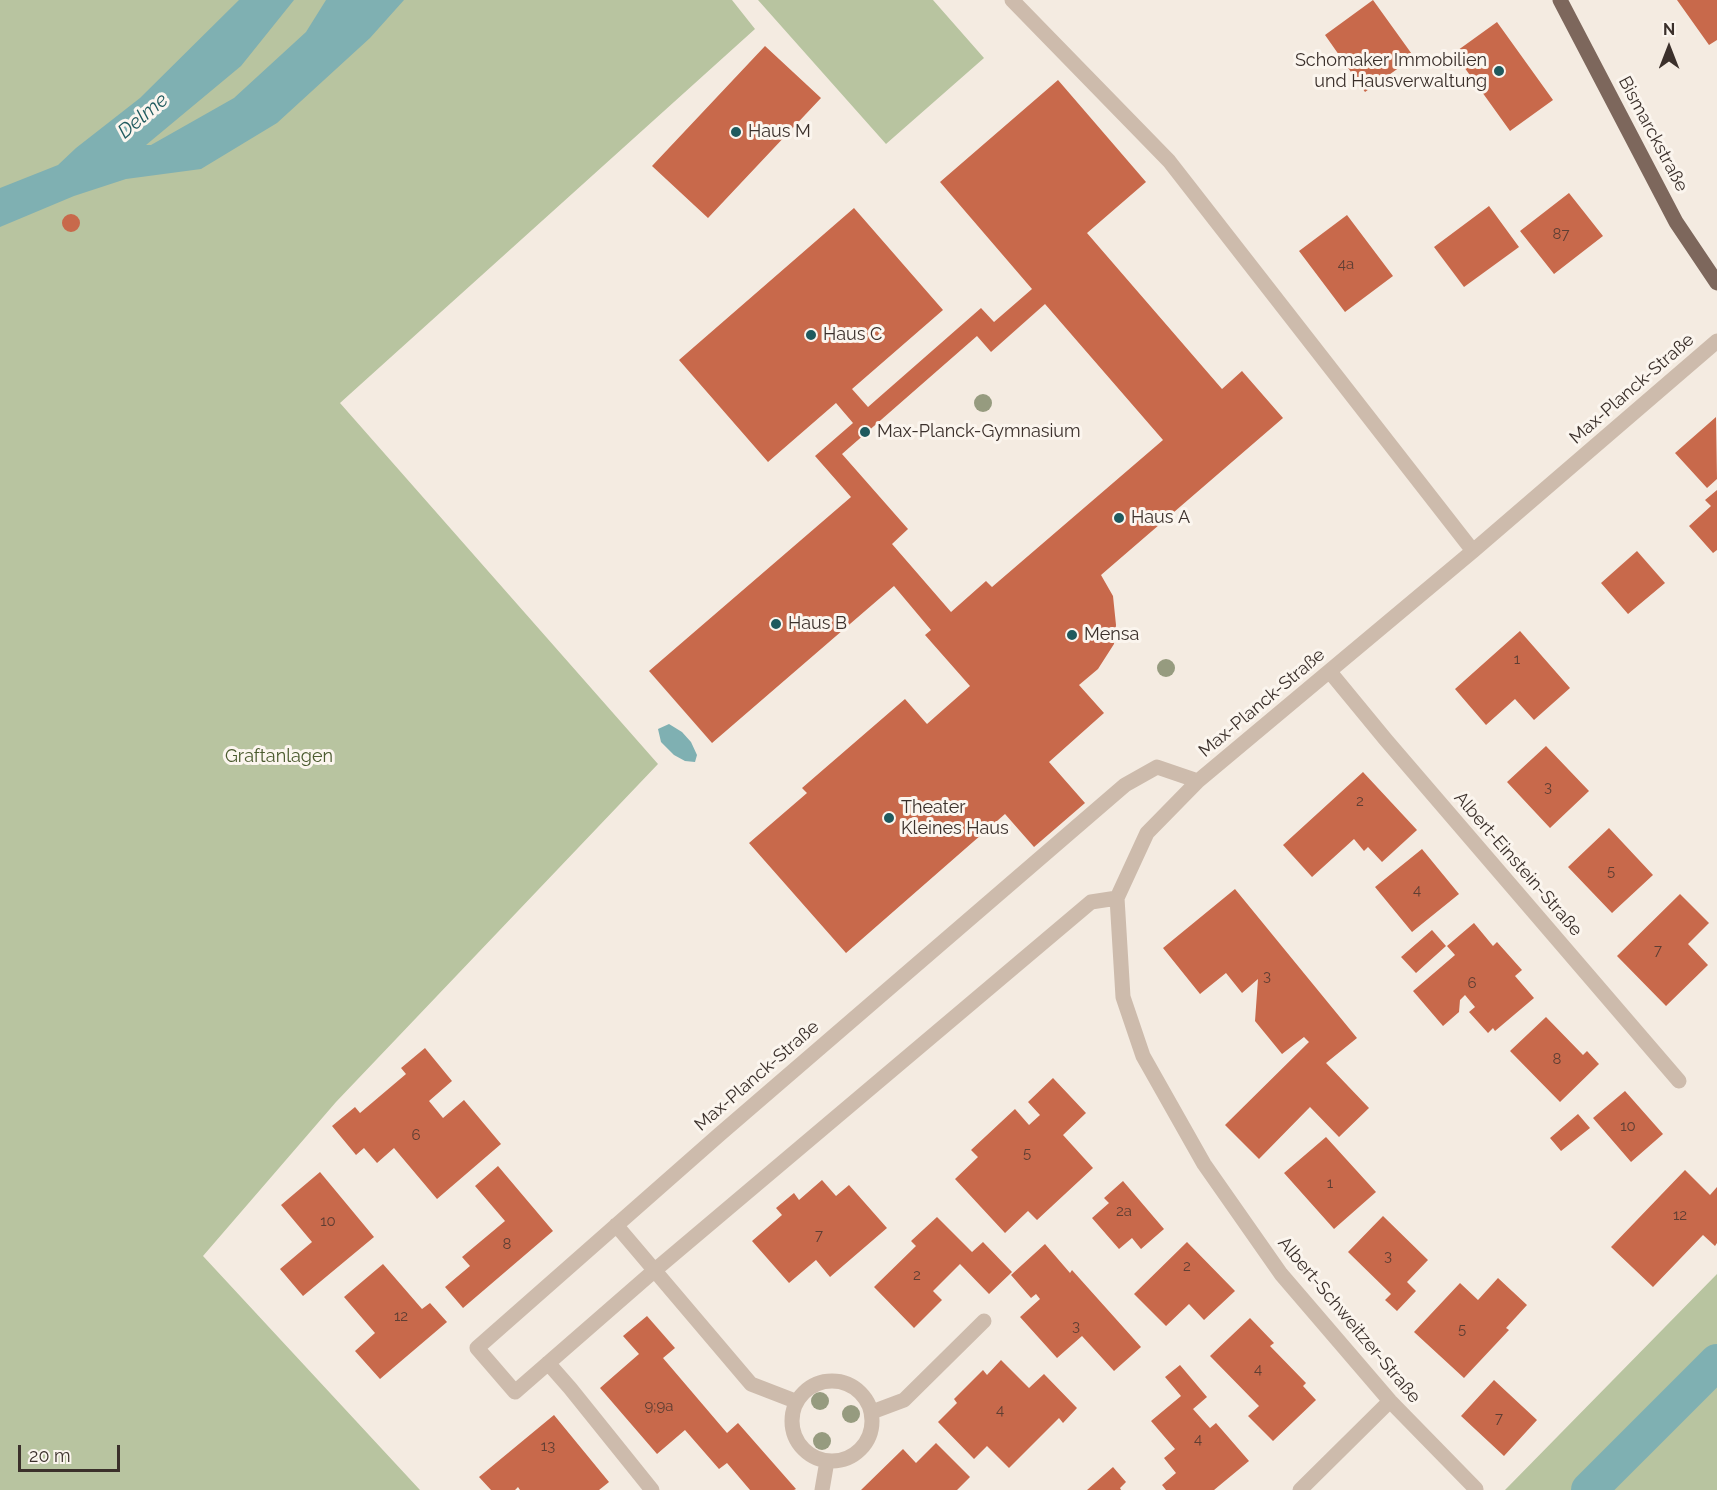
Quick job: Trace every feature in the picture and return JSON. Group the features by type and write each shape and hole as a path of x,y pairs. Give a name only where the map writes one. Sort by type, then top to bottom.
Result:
{"main road":[{"name":"Bismarckstraße","path":"1560,0 1676,222 1717,283"}],"street":[{"path":"1012,0 1169,161 1473,552"},
{"name":"Max-Planck-Straße","path":"1117,898 1091,902 655,1270 515,1392 477,1348 1067,833 1125,785 1157,767 1198,781 1473,552 1717,341"},
{"name":"Albert-Einstein-Straße","path":"1330,672 1679,1081"},
{"name":"Albert-Schweitzer-Straße","path":"1198,781 1147,833 1117,898 1123,997 1143,1056 1204,1164 1281,1274 1390,1401 1476,1489"},
{"path":"616,1225 751,1384 795,1401"},
{"path":"872,1412 904,1400 984,1321"},
{"path":"548,1363 652,1490"},
{"path":"816,1382 846,1382 862,1394 872,1412 871,1431 861,1448 850,1457 827,1461 809,1455 796,1442 790,1421 795,1401 816,1382"},
{"path":"1300,1490 1390,1401"},
{"path":"822,1490 827,1461"}],"green space":[{"name":"Graftanlagen","path":"0,0 732,0 755,29 340,403 658,764 336,1102 203,1256 420,1490 0,1490"},
{"path":"758,0 933,0 984,58 886,144"},
{"path":"1717,1274 1717,1490 1505,1490"}],"water":[{"name":"Delme","path":"239,0 294,0 241,66 146,145 151,145 234,98 306,32 326,0 404,0 370,38 277,123 201,169 126,179 74,196 0,227 0,188 58,165 140,98"},
{"path":"669,724 682,732 691,742 697,755 695,762 685,761 674,755 661,742 658,729"}],"building":[{"path":"1373,0 1414,57 1365,92 1325,35"},
{"path":"1677,0 1717,0 1717,40 1709,45"},
{"name":"Schomaker Immobilien und Hausverwaltung","path":"1497,22 1553,100 1510,131 1454,53"},
{"name":"Haus M","path":"765,46 821,98 708,218 652,166"},
{"path":"1058,80 1146,182 1087,233 1222,389 1242,371 1283,418 1101,575 1113,596 1116,625 1114,644 1098,669 1079,685 1104,713 1049,762 1085,803 1034,847 1005,814 846,953 749,843 807,793 802,788 905,699 927,724 970,686 925,635 931,630 894,586 712,743 649,671 851,497 815,456 853,423 836,403 768,462 679,360 854,208 943,310 852,389 868,407 981,308 994,322 1032,289 940,182","holes":["1045,304 1163,440 992,587 986,581 951,612 892,544 908,529 842,454 977,336 991,352"]},
{"path":"1569,193 1603,236 1554,274 1520,231"},
{"path":"1489,206 1519,247 1464,287 1434,247"},
{"path":"67,214 75,214 80,219 78,230 67,232 62,227 62,219"},
{"path":"1347,215 1393,276 1345,312 1299,251"},
{"path":"1716,417 1717,479 1707,488 1675,453"},
{"path":"1717,490 1717,550 1713,553 1689,526 1711,506 1705,500"},
{"path":"1637,551 1665,583 1628,614 1601,583"},
{"path":"1520,631 1570,688 1534,720 1515,699 1486,725 1455,689"},
{"path":"1546,746 1589,791 1550,828 1507,782"},
{"path":"1363,772 1417,830 1382,862 1368,847 1364,851 1354,839 1312,877 1283,845"},
{"path":"1609,828 1653,875 1612,913 1568,867"},
{"path":"1422,849 1459,894 1412,932 1375,887"},
{"path":"1235,889 1357,1038 1326,1063 1369,1108 1339,1137 1310,1107 1259,1159 1225,1125 1309,1042 1304,1037 1282,1054 1255,1021 1258,979 1242,993 1226,973 1200,994 1163,948"},
{"path":"1680,894 1709,923 1688,944 1708,965 1666,1006 1617,956"},
{"path":"1474,923 1493,946 1497,942 1522,970 1515,976 1534,998 1495,1031 1493,1028 1488,1033 1469,1012 1475,1007 1465,995 1460,1000 1459,1012 1443,1026 1413,991 1455,955 1447,946"},
{"path":"1432,930 1446,946 1416,973 1401,957"},
{"path":"1546,1017 1583,1055 1587,1051 1599,1064 1560,1102 1510,1051"},
{"path":"425,1048 452,1081 429,1101 443,1118 464,1100 501,1144 437,1199 394,1148 377,1163 364,1148 356,1155 332,1126 355,1107 360,1113 406,1074 401,1068"},
{"path":"1053,1078 1086,1113 1063,1135 1093,1168 1037,1220 1028,1211 1005,1233 955,1179 978,1157 971,1150 1015,1109 1029,1125 1040,1115 1028,1102"},
{"path":"1625,1091 1663,1134 1631,1162 1593,1118"},
{"path":"1578,1114 1590,1128 1561,1151 1550,1138"},
{"path":"1326,1137 1376,1192 1334,1229 1284,1173"},
{"path":"498,1166 553,1231 463,1308 445,1287 470,1266 462,1257 505,1221 475,1186"},
{"path":"1685,1170 1710,1195 1717,1187 1717,1243 1715,1246 1703,1235 1653,1287 1611,1247"},
{"path":"320,1172 374,1237 303,1296 280,1269 312,1242 281,1205"},
{"path":"822,1180 836,1196 849,1185 887,1228 830,1277 816,1260 789,1283 752,1241 782,1215 776,1208 794,1193 799,1200"},
{"path":"1123,1181 1164,1229 1141,1249 1132,1238 1119,1249 1092,1218 1109,1203 1104,1198"},
{"path":"1383,1216 1428,1260 1407,1282 1416,1291 1397,1311 1385,1300 1391,1294 1348,1252"},
{"path":"937,1217 972,1252 983,1242 1012,1272 989,1294 960,1264 933,1291 942,1300 914,1328 874,1287 916,1246 911,1241"},
{"path":"1187,1242 1235,1291 1204,1320 1189,1304 1166,1326 1134,1294"},
{"path":"1045,1244 1070,1273 1072,1270 1141,1347 1114,1371 1082,1336 1057,1358 1020,1317 1040,1299 1036,1294 1031,1298 1011,1275"},
{"path":"383,1264 422,1309 430,1303 447,1322 380,1379 355,1351 375,1333 344,1297"},
{"path":"1498,1278 1527,1305 1506,1328 1509,1330 1464,1378 1414,1332 1460,1283 1478,1300"},
{"path":"647,1316 675,1348 663,1358 727,1433 738,1423 796,1489 750,1490 727,1463 719,1469 685,1430 657,1454 600,1388 639,1354 623,1336"},
{"path":"1250,1318 1274,1343 1270,1346 1306,1383 1303,1386 1316,1400 1273,1441 1248,1416 1259,1406 1210,1356"},
{"path":"1001,1360 1029,1388 1044,1374 1077,1408 1063,1423 1059,1418 1009,1468 987,1446 974,1459 938,1422 957,1403 954,1399 983,1370 987,1375"},
{"path":"1180,1365 1207,1397 1193,1409 1210,1428 1216,1423 1249,1461 1214,1490 1166,1490 1162,1485 1176,1473 1164,1458 1175,1449 1151,1421 1181,1396 1165,1377"},
{"path":"1494,1380 1537,1420 1504,1456 1461,1416"},
{"path":"554,1415 609,1482 599,1490 520,1490 518,1487 515,1490 491,1490 479,1477"},
{"path":"936,1443 970,1477 957,1490 861,1490 903,1449 916,1463"},
{"path":"1113,1467 1126,1482 1120,1488 1121,1490 1087,1490"}],"waterway":[{"path":"1589,1490 1717,1362"}],"place":[{"name":"Schomaker Immobilien und Hausverwaltung","path":"1499,71"},
{"name":"Haus M","path":"736,132"},
{"name":"Haus C","path":"811,335"},
{"name":"Max-Planck-Gymnasium","path":"865,432"},
{"name":"Haus A","path":"1119,518"},
{"name":"Haus B","path":"776,624"},
{"name":"Mensa","path":"1072,635"},
{"name":"Theater Kleines Haus","path":"889,818"}]}
